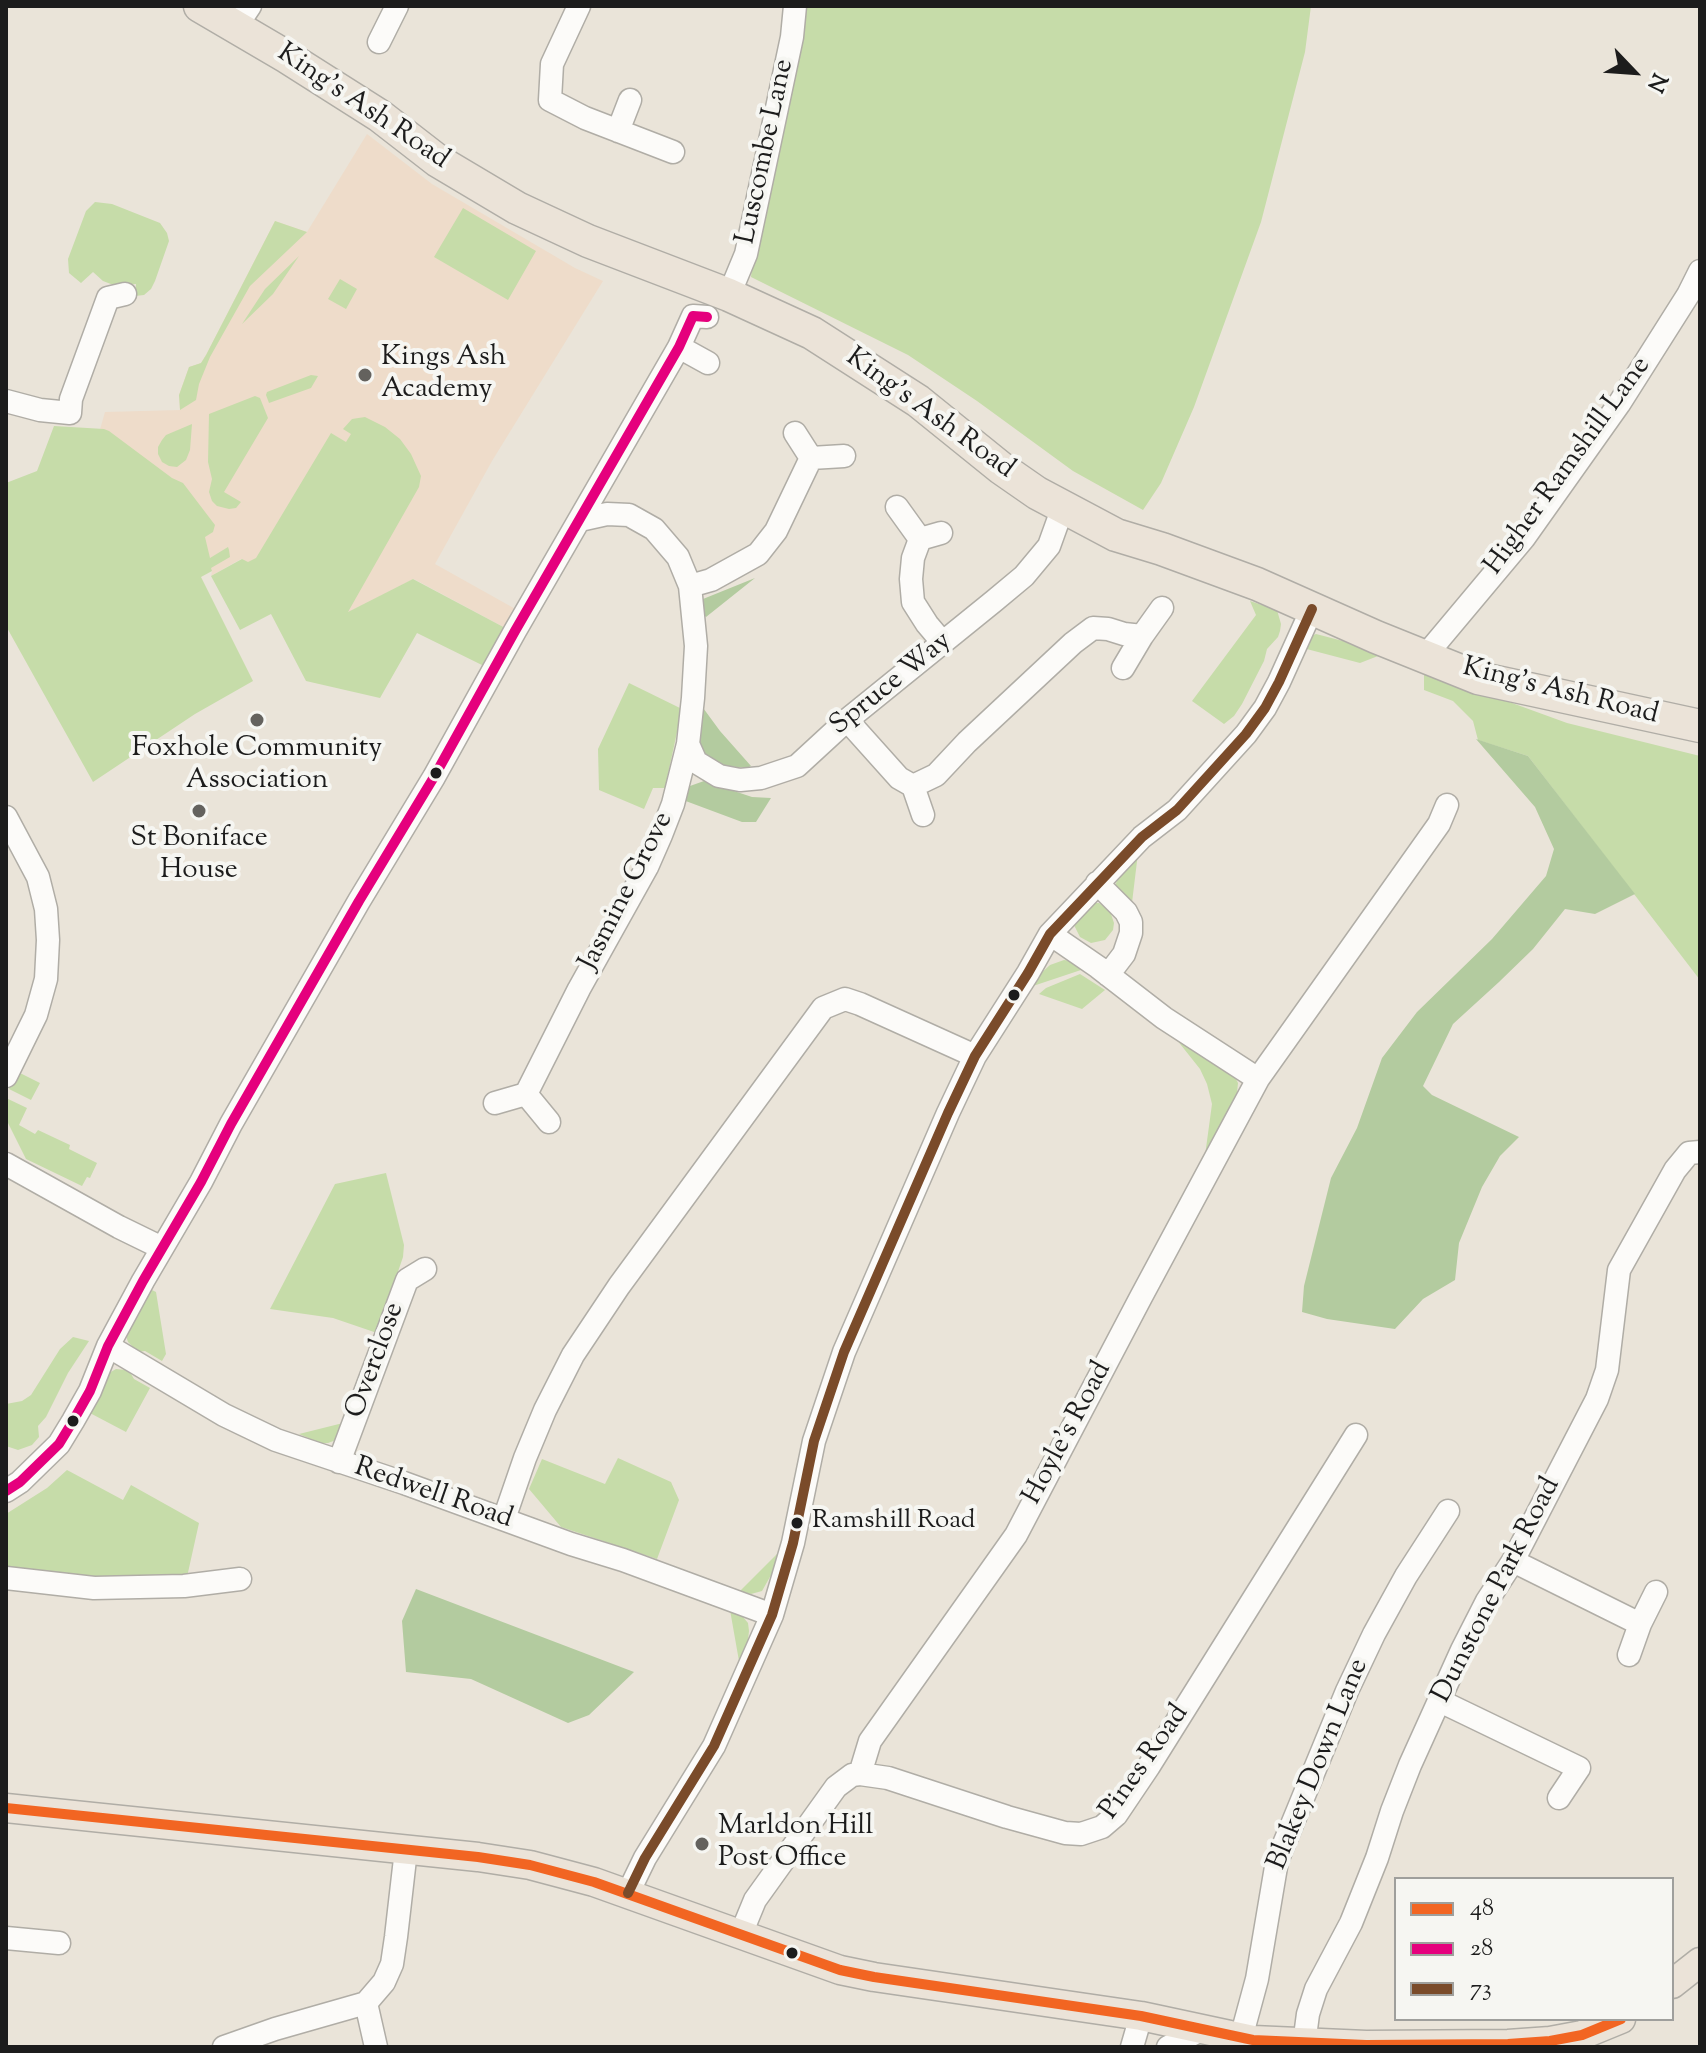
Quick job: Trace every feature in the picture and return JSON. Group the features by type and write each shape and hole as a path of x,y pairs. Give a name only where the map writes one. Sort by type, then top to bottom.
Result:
{"highway":[{"name":"King's Ash Road","path":"200,6 243,16 287,57 371,111 438,161 517,208 622,256 718,306 812,333 918,401 1037,493 1116,535 1257,584 1478,678 1700,726"}],"main road":[{"path":"6,1808 530,1865 628,1893 840,1970 1141,2016 1241,2038 1304,2044 1492,2044 1550,2041 1582,2035 1616,2021"},
{"path":"1674,1982 1700,1962"}],"street":[{"path":"579,6 552,64 550,100 673,152"},
{"name":"Luscombe Lane","path":"718,306 746,254 792,37 795,6"},
{"path":"379,42 392,8"},
{"path":"618,131 630,100"},
{"name":"Higher Ramshill Lane","path":"1426,655 1524,538 1619,404 1700,271"},
{"path":"6,401 40,410 70,413 71,399 111,294"},
{"path":"11,1479 59,1444 90,1391 108,1346 231,1124 434,777 679,347 693,316 718,306"},
{"path":"679,347 708,363"},
{"path":"795,433 811,458"},
{"path":"811,458 844,456"},
{"path":"690,586 711,580 758,554 776,531 811,458"},
{"path":"897,507 930,536 913,558 913,602 943,643"},
{"name":"Spruce Way","path":"688,744 696,762 719,776 740,780 761,778 797,766 847,720 1024,576 1049,546 1063,507"},
{"name":"Jasmine Grove","path":"526,1094 579,989 647,867 673,804 688,744 693,698 696,646 690,586 678,557 654,529 629,515 607,514 580,520"},
{"path":"1123,668 1162,608"},
{"path":"628,1893 645,1858 714,1746 772,1615 793,1543 814,1441 844,1352 975,1056 1050,934 1142,837 1177,810 1246,734 1279,682 1312,609"},
{"path":"913,786 936,775 967,742 1093,628 1142,636"},
{"path":"847,720 899,778 913,786 923,815"},
{"name":"Hoyle's Road","path":"860,1774 870,1741 1016,1535 1258,1079 1439,824 1447,805"},
{"path":"6,817 38,877 46,909 48,940 46,979 36,1015 6,1076"},
{"path":"1097,883 1126,912 1131,922 1124,954 1108,975"},
{"path":"1050,934 1164,1018 1258,1079"},
{"path":"504,1519 545,1410 573,1355 619,1286 823,1008 845,999 975,1056"},
{"path":"495,1103 526,1094 549,1122"},
{"name":"Dunstone Park Road","path":"1304,2044 1308,2014 1316,1989 1351,1923 1410,1765 1462,1650 1487,1601 1513,1561 1597,1399 1607,1370 1619,1270 1675,1170 1689,1153 1700,1152"},
{"path":"6,1164 162,1248"},
{"name":"Overclose","path":"339,1462 407,1280 425,1269"},
{"name":"Redwell Road","path":"108,1346 224,1415 276,1440 772,1615"},
{"name":"Pines Road","path":"860,1774 888,1778 1065,1833 1081,1834 1102,1827 1116,1815 1149,1766 1356,1435"},
{"name":"Blakey Down Lane","path":"1241,2038 1257,1979 1277,1861 1347,1691 1374,1634 1406,1576 1448,1511"},
{"path":"1513,1561 1640,1624"},
{"path":"6,1578 94,1588 184,1586 240,1579"},
{"path":"1629,1655 1656,1592"},
{"path":"1440,1701 1584,1764 1559,1798"},
{"path":"741,1934 755,1900 836,1787 852,1775 860,1774"},
{"path":"224,2047 366,2003 384,1982 392,1964 406,1850"},
{"path":"6,1938 59,1943"},
{"path":"366,2003 376,2047"},
{"path":"1132,2047 1141,2016"},
{"path":"1168,2047 1201,2030"}],"shaded area":[{"name":"Kings Ash Academy","path":"367,134 432,184 575,268 603,281 492,461 435,564 519,611 509,630 414,579 347,613 241,559 211,576 212,571 198,544 99,433 105,412 180,410 179,395 189,367 201,363 206,355 275,221 307,232"}],"green space":[{"path":"803,6 1311,6 1305,52 1261,222 1194,407 1161,483 1143,510 1073,471 908,355 751,277"},
{"path":"95,202 112,204 160,223 167,233 169,241 155,281 144,295 135,296 136,284 116,286 103,281 93,272 81,283 69,273 68,259 86,211"},
{"path":"463,208 536,251 508,300 434,257"},
{"path":"275,221 307,232 250,286 210,357 196,400 180,410 179,395 189,367 201,363 206,355"},
{"path":"299,256 273,294 242,324 265,289"},
{"path":"340,279 357,289 346,309 328,299"},
{"path":"311,375 318,376 311,388 269,403 267,392"},
{"path":"255,396 260,398 268,418 224,492 241,502 236,508 217,506 209,492 212,479 208,462 209,414"},
{"path":"365,417 400,439 421,476 419,487 348,612 413,579 509,630 488,668 417,633 380,698 306,681 271,614 240,630 211,576 242,559 248,562 256,558 331,433 346,442 351,434 343,429 352,419"},
{"path":"192,424 186,460 177,467 162,462 158,447 162,440 166,435"},
{"path":"54,426 109,431 183,483 215,525 213,532 205,537 210,558 228,547 230,557 201,577 253,681 195,714 93,782 6,626 6,483 37,471"},
{"path":"755,578 706,617 703,614 703,599"},
{"path":"1250,601 1277,610 1280,631 1267,649 1242,704 1224,724 1192,701 1256,615"},
{"path":"1316,634 1343,641 1378,656 1360,663 1299,647"},
{"path":"1424,671 1567,723 1700,756 1700,980 1528,756 1478,740 1473,721 1453,701 1424,690"},
{"path":"629,683 682,709 665,788 653,788 644,809 599,790 598,749"},
{"path":"698,701 751,766 727,766 702,757 696,749"},
{"path":"1476,739 1528,756 1635,894 1595,914 1565,909 1533,949 1453,1024 1423,1086 1432,1095 1519,1137 1500,1156 1482,1187 1459,1243 1455,1280 1423,1299 1395,1329 1302,1312 1304,1286 1331,1178 1357,1128 1382,1058 1417,1012 1492,939 1546,876 1554,849 1535,807"},
{"path":"704,781 752,797 771,798 756,822 742,822 683,800 690,786"},
{"path":"1138,853 1131,911 1115,886"},
{"path":"1093,903 1099,903 1110,911 1114,923 1105,940 1091,943 1080,937 1074,919"},
{"path":"1064,960 1084,969 1033,986 1050,965"},
{"path":"1080,974 1105,990 1082,1009 1039,994 1046,988"},
{"path":"1169,1030 1234,1075 1238,1083 1236,1103 1204,1163 1212,1104 1207,1084 1200,1069"},
{"path":"18,1072 40,1083 31,1100 9,1089"},
{"path":"6,1098 27,1108 19,1125 35,1134 38,1130 70,1145 69,1149 97,1163 82,1186 26,1159 6,1119"},
{"path":"386,1173 404,1245 403,1257 377,1333 333,1318 270,1309 335,1184"},
{"path":"152,1290 156,1292 166,1354 162,1361 145,1351 138,1352 126,1336 127,1329"},
{"path":"73,1337 89,1341 38,1426 39,1437 32,1445 18,1450 6,1446 6,1404 22,1401 31,1395 60,1349"},
{"path":"116,1369 126,1370 150,1388 126,1432 88,1412 109,1373"},
{"path":"347,1422 336,1440 328,1443 299,1434"},
{"path":"618,1458 671,1482 679,1500 657,1559 561,1527 529,1489 542,1459 605,1484"},
{"path":"67,1470 123,1500 131,1485 199,1523 187,1577 71,1578 6,1568 6,1514 47,1488"},
{"path":"780,1551 775,1568 762,1591 751,1594 740,1591"},
{"path":"416,1589 634,1672 589,1715 568,1723 471,1679 406,1672 402,1621"},
{"path":"730,1610 748,1623 748,1640 739,1661"}],"transit line":[{"name":"28","path":"6,1491 20,1482 59,1444 73,1421 90,1391 108,1346 231,1124 434,777 679,347 693,316 707,317"},
{"name":"73","path":"628,1893 645,1858 714,1746 772,1615 793,1543 814,1441 844,1352 975,1056 1050,934 1142,837 1177,810 1246,734 1279,682 1312,609"},
{"name":"48","path":"6,1808 530,1865 594,1882 840,1970 1141,2016 1253,2040 1366,2045 1508,2044 1582,2035 1616,2021"}],"place":[{"name":"Kings Ash Academy","path":"365,375"},
{"name":"Foxhole Community Association","path":"257,720"},
{"name":"St Boniface House","path":"199,811"},
{"name":"Ramshill Road","path":"797,1523"},
{"name":"Marldon Hill Post Office","path":"702,1844"}]}
